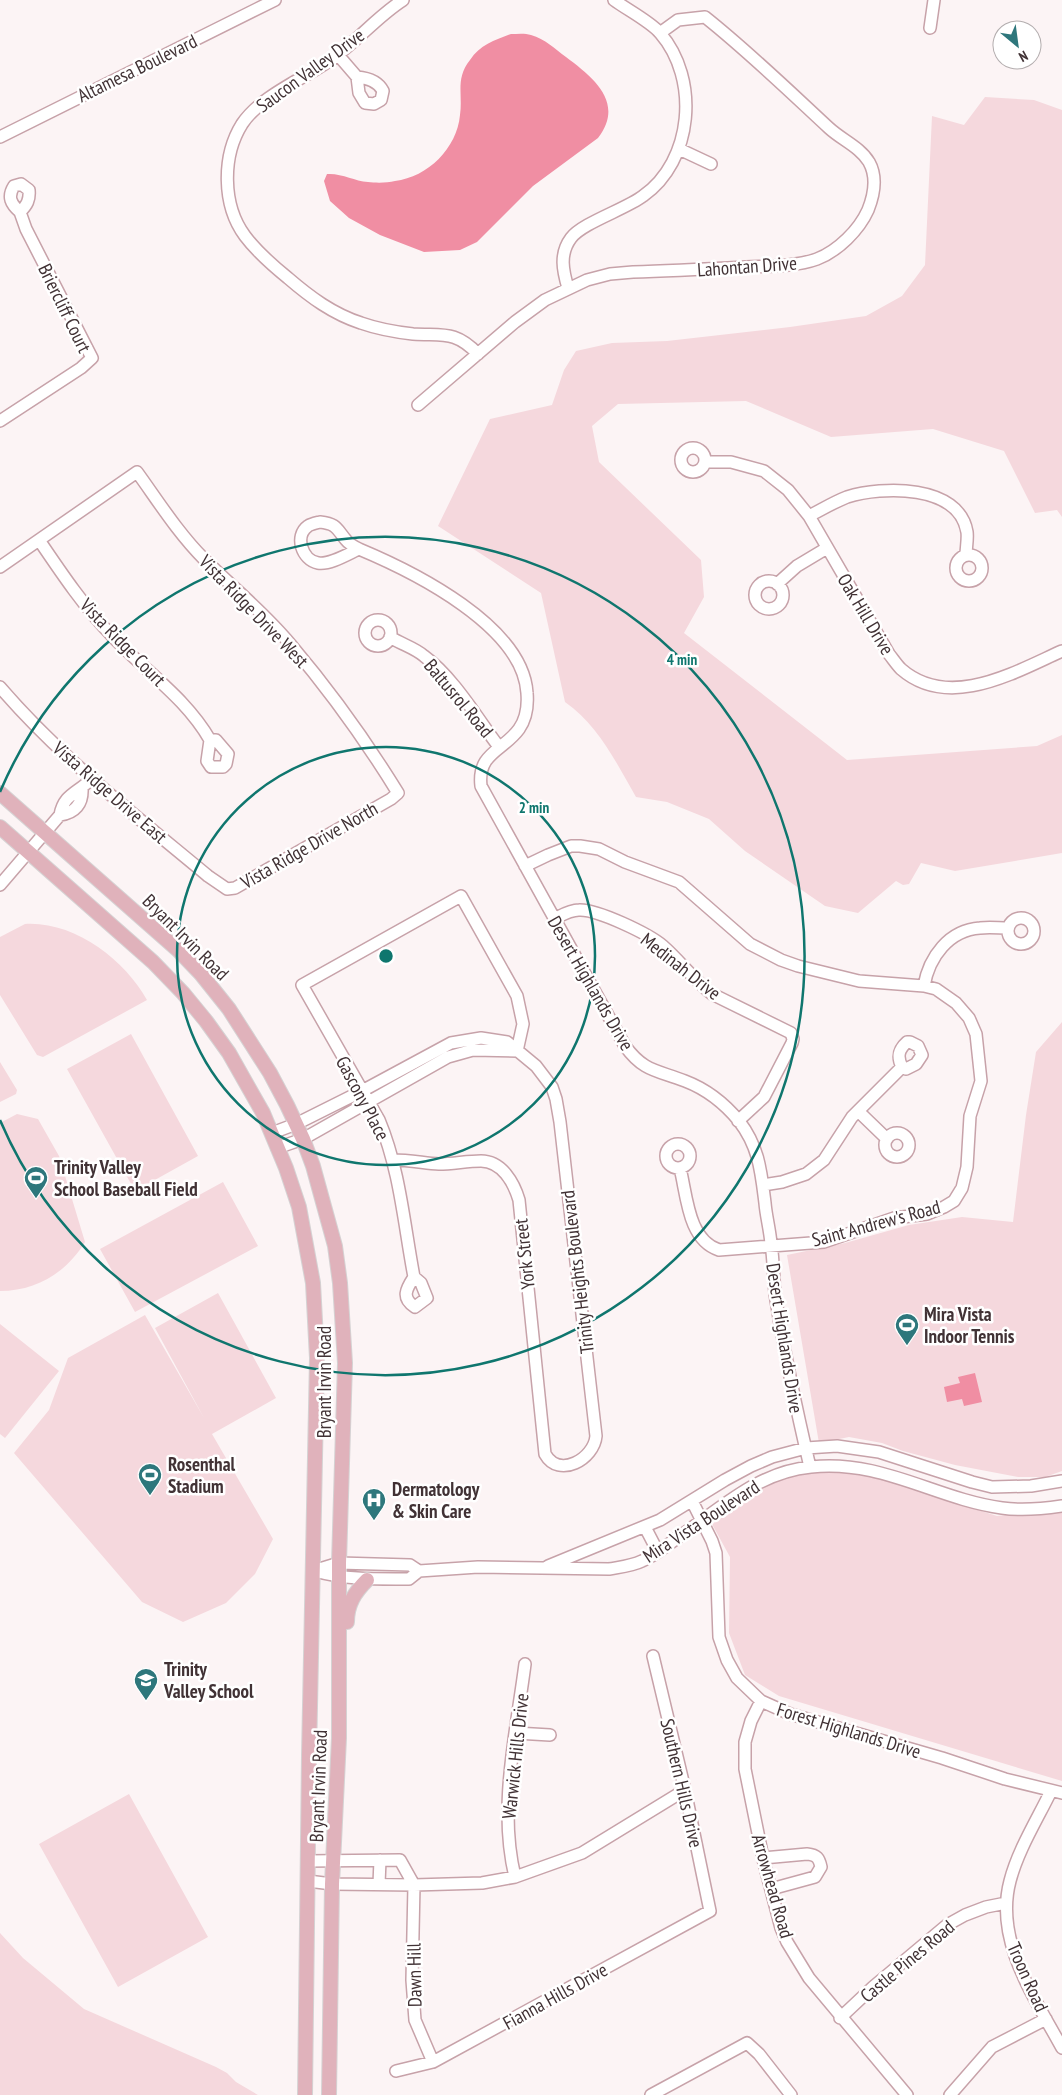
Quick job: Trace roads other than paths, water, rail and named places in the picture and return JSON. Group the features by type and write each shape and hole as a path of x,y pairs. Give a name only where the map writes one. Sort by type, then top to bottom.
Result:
{"main road":[{"name":"Bryant Irvin Road","path":"0,793 178,950 201,974 229,1009 270,1074 303,1139 335,1246 340,1284 345,1363 339,1563 340,1674 332,1884 329,2095"},
{"name":"Bryant Irvin Road","path":"0,827 153,962 183,992 229,1053 251,1090 272,1133 298,1207 310,1264 316,1314 314,1571 305,2095"},
{"path":"340,1674 346,1657 347,1610 358,1589 367,1580"}],"street":[{"name":"Altamesa Boulevard","path":"0,137 275,0"},
{"name":"Saucon Valley Drive","path":"403,0 338,55 299,81 268,98 243,124 234,140 228,172 228,191 234,212 244,235 265,259 307,295 330,310 360,323 385,330 412,334 448,335 466,342 478,354"},
{"path":"568,288 563,271 563,253 572,236 588,225 625,208 645,196 663,178 679,149 685,118 686,96 681,72 660,33 614,0"},
{"path":"930,28 934,0"},
{"name":"Lahontan Drive","path":"418,405 515,322 545,300 587,280 610,274 789,265 818,259 838,247 854,232 865,217 872,200 874,176 870,163 861,152 831,130 749,52 705,17 678,20 660,33"},
{"path":"338,55 357,76"},
{"path":"679,149 712,164"},
{"name":"Briercliff Court","path":"0,421 82,368 92,358 26,229 20,212"},
{"name":"Oak Hill Drive","path":"705,462 731,462 764,471 788,490 809,516 889,654 901,669 926,684 962,687 986,684 1062,651"},
{"name":"Vista Ridge Drive West","path":"39,540 137,472 181,533 203,558 262,614 296,651 378,761 398,793 391,799"},
{"path":"809,516 847,497 866,493 919,491 945,500 955,507 967,531 966,555"},
{"name":"Desert Highlands Drive","path":"359,549 330,562 319,563 309,560 302,550 302,533 309,525 320,522 330,524 338,529 346,542 428,581 480,618 500,636 514,654 527,687 528,702 525,716 519,730 482,765 480,775 481,786 632,1056 647,1068 685,1081 705,1091 738,1121 755,1147 772,1246 776,1298 810,1467"},
{"path":"0,568 39,540"},
{"name":"Vista Ridge Court","path":"39,540 91,612 134,658 182,701 201,724 210,740"},
{"path":"777,584 797,566 827,548"},
{"name":"Baltusrol Road","path":"390,637 423,654 434,664 499,747"},
{"name":"Vista Ridge Drive East","path":"0,687 44,735 92,778 227,890"},
{"path":"0,885 60,815 66,798 82,788 92,778"},
{"name":"Vista Ridge Drive North","path":"227,890 235,888 391,799"},
{"name":"Saint Andrew's Road","path":"525,866 571,846 598,849 624,862 671,877 750,944 781,960 859,981 924,986 936,989 956,1003 969,1018 976,1034 981,1081 970,1116 967,1167 962,1188 954,1201 944,1207 927,1214 894,1218 824,1242 727,1251 719,1250 706,1245 696,1232 680,1168"},
{"name":"Gascony Place","path":"414,1277 393,1160 379,1120 302,985 461,896 516,996 523,1024 517,1051"},
{"name":"Medinah Drive","path":"554,919 574,910 589,910 630,927 662,946 712,994 791,1033 792,1043 764,1097 738,1121"},
{"path":"924,986 933,959 947,942 973,929 1008,928"},
{"path":"272,1133 365,1096 453,1055 473,1050 517,1051"},
{"name":"Trinity Heights Boulevard","path":"517,1051 545,1076 556,1099 596,1436 592,1452 566,1466 558,1467 553,1464 546,1454"},
{"path":"763,1185 793,1179 815,1168 824,1160 858,1111 902,1067"},
{"path":"278,1148 303,1139 365,1096"},
{"path":"858,1111 887,1139"},
{"name":"York Street","path":"393,1160 418,1160 438,1164 483,1161 495,1166 511,1180 519,1200 546,1454"},
{"name":"Mira Vista Boulevard","path":"542,1569 660,1520 751,1466 779,1455 806,1448 837,1446 879,1452 992,1487 1012,1488 1062,1481"},
{"name":"Mira Vista Boulevard","path":"314,1571 339,1578 367,1580 409,1579 419,1571 478,1568 609,1569 641,1562 702,1522 738,1494 762,1479 810,1467 847,1465 882,1473 985,1505 1003,1508 1038,1509 1062,1506"},
{"name":"Forest Highlands Drive","path":"692,1501 716,1553 719,1637 727,1660 737,1678 761,1701 790,1714 942,1758 1005,1779 1056,1792"},
{"path":"645,1527 658,1552"},
{"name":"Mira Vista Boulevard","path":"314,1571 339,1563 410,1565 419,1571"},
{"name":"Southern Hills Drive","path":"652,1656 685,1790 710,1911"},
{"name":"Warwick Hills Drive","path":"515,1877 510,1855 507,1807 525,1664"},
{"name":"Arrowhead Road","path":"761,1701 751,1722 745,1742 745,1769 770,1888 787,1942 809,1978 840,2018 907,2095"},
{"path":"516,1733 550,1735"},
{"path":"308,1881 332,1884 414,1885 482,1883 515,1877 582,1853 685,1790"},
{"name":"Troon Road","path":"1056,1792 1010,1880 1006,1903 1011,1943 1018,1964 1062,2048"},
{"path":"763,1858 814,1854 819,1859 821,1867 814,1877 770,1888"},
{"path":"379,1884 380,1860"},
{"path":"308,1861 400,1860 414,1885"},
{"name":"Dawn Hill","path":"414,1885 412,1980 415,2020 433,2062"},
{"name":"Castle Pines Road","path":"840,2018 947,1925 972,1912 1006,1903"},
{"name":"Fianna Hills Drive","path":"396,2071 433,2062 710,1911"},
{"path":"950,2095 992,2047 1046,2018"},
{"path":"651,2095 748,2043 760,2054 791,2095"}],"place":[{"name":"Trinity Valley School Baseball Field","path":"36,1199"},
{"name":"Mira Vista Indoor Tennis","path":"907,1346"},
{"name":"Rosenthal Stadium","path":"150,1496"},
{"name":"Dermatology & Skin Care","path":"374,1521"},
{"name":"Trinity Valley School","path":"146,1701"}]}
